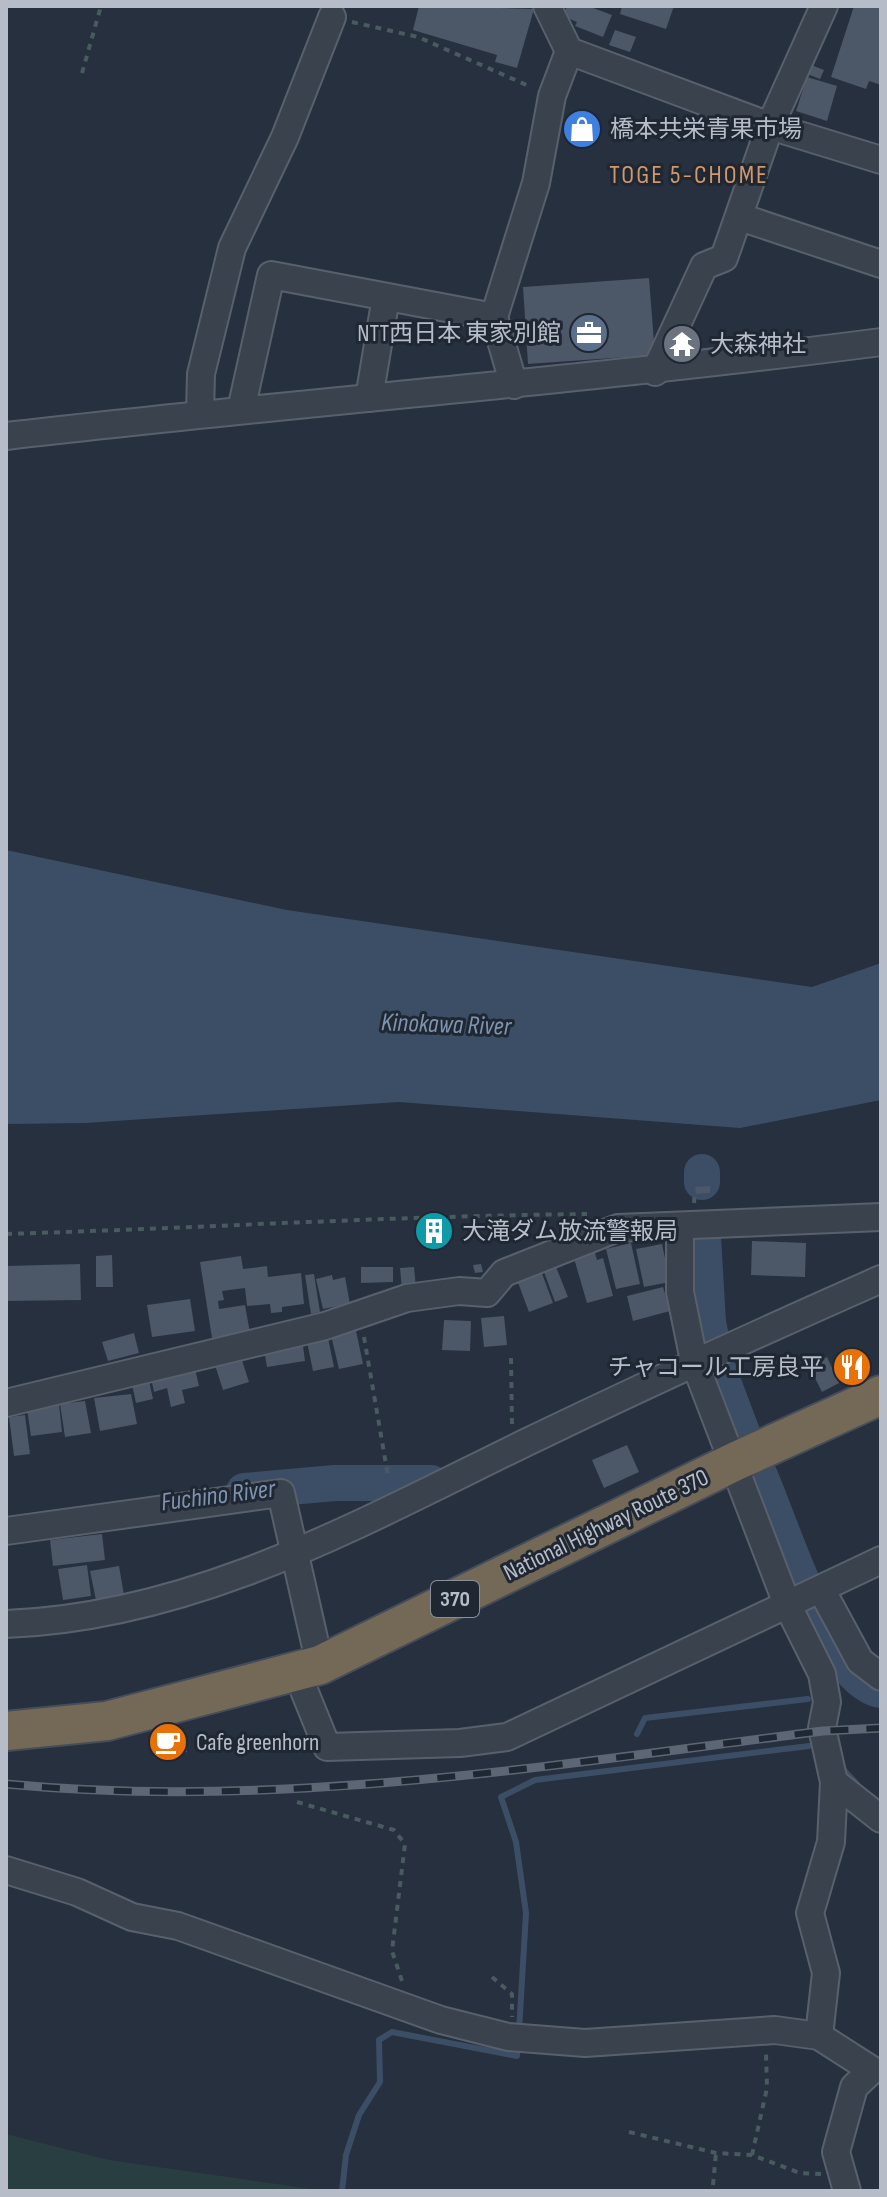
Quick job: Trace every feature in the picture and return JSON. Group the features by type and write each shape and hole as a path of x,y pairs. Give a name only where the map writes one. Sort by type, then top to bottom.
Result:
{"highway":[{"name":"National Highway Route 370","path":"6,1731 107,1721 308,1669 736,1461 881,1395"}],"street":[{"path":"547,6 569,51 770,126 881,160"},
{"path":"655,372 704,266 724,258 770,126 824,6"},
{"path":"200,413 201,374 232,248 285,137 332,17"},
{"path":"514,385 494,317 536,183 552,96 569,51"},
{"path":"740,217 881,264"},
{"path":"241,410 271,275 494,317"},
{"path":"369,398 386,297"},
{"path":"6,436 200,413 655,372 881,342"},
{"path":"6,1403 325,1326 359,1311 425,1295 459,1291 487,1293 504,1273 618,1228 881,1217"},
{"path":"680,1227 680,1292 708,1355 736,1461 806,1596 860,1661 881,1677"},
{"path":"6,1624 71,1620 184,1594 293,1554 708,1355 881,1279"},
{"path":"6,1531 281,1493 293,1554 308,1669 327,1747 460,1743 507,1737 881,1560"},
{"path":"806,1596 827,1702 822,1728 834,1782 831,1842 810,1913 826,1973 819,2036"},
{"path":"834,1782 881,1819"},
{"path":"6,1870 77,1892 132,1917 178,1926 407,2009 508,2037 585,2043 775,2030 819,2036 872,2070 854,2087 836,2152 845,2184"}],"path":[{"path":"82,73 101,6"},
{"path":"332,17 418,37 552,96"},
{"path":"694,1204 695,1191"},
{"path":"6,1234 302,1225 416,1216 600,1214"},
{"path":"359,1311 388,1476"},
{"path":"511,1358 513,1449"},
{"path":"297,1802 394,1830 405,1844 392,1951 401,1972 407,2009"},
{"path":"492,1977 512,1994 512,2019"},
{"path":"752,2155 767,2088 766,2045 775,2030"},
{"path":"629,2132 716,2153 752,2155 800,2173 845,2184"},
{"path":"713,2185 716,2153"}],"green space":[{"path":"6,2134 109,2160 325,2191 6,2191"}],"water":[{"name":"Kinokawa River","path":"6,850 287,910 812,987 881,963 881,1100 740,1128 399,1102 86,1123 6,1124"}],"building":[{"path":"419,6 534,9 517,68 495,62 497,55 413,30"},
{"path":"567,6 588,6 612,15 603,37 575,26 577,22 563,16"},
{"path":"622,6 674,6 666,29 620,14"},
{"path":"854,6 881,6 881,85 869,81 866,89 831,77"},
{"path":"615,30 636,37 630,52 609,45"},
{"path":"811,65 824,70 820,79 807,74"},
{"path":"807,77 837,86 827,121 796,111"},
{"path":"649,278 655,355 528,364 523,287"},
{"path":"710,1186 710,1193 696,1194 695,1187"},
{"path":"752,1241 806,1243 805,1277 751,1275"},
{"path":"631,1243 640,1284 616,1289 606,1249"},
{"path":"662,1244 670,1282 644,1287 636,1249"},
{"path":"594,1249 597,1260 603,1258 613,1296 587,1303 573,1255"},
{"path":"112,1255 113,1287 96,1287 96,1256"},
{"path":"241,1256 243,1269 267,1266 268,1277 301,1273 304,1304 282,1307 282,1312 271,1313 270,1304 247,1306 245,1288 222,1291 224,1300 218,1301 219,1309 245,1305 250,1333 212,1338 200,1262"},
{"path":"80,1264 81,1300 6,1301 6,1266"},
{"path":"481,1264 483,1272 475,1273 473,1265"},
{"path":"361,1267 393,1267 393,1282 361,1283"},
{"path":"414,1267 416,1288 402,1290 400,1268"},
{"path":"556,1267 568,1297 555,1302 544,1272"},
{"path":"541,1271 553,1303 529,1312 517,1280"},
{"path":"314,1274 320,1312 311,1314 305,1275"},
{"path":"332,1275 333,1280 345,1277 350,1304 323,1309 316,1279"},
{"path":"663,1287 670,1311 633,1321 627,1296"},
{"path":"190,1299 195,1331 152,1337 147,1305"},
{"path":"504,1316 507,1345 484,1347 481,1318"},
{"path":"444,1320 471,1321 470,1351 442,1350"},
{"path":"355,1326 363,1364 339,1369 330,1331"},
{"path":"134,1333 139,1353 108,1361 102,1342"},
{"path":"327,1333 334,1367 313,1371 306,1337"},
{"path":"302,1338 305,1361 267,1367 263,1344"},
{"path":"240,1354 249,1382 223,1390 214,1362"},
{"path":"827,1357 839,1383 822,1392 809,1366"},
{"path":"195,1369 199,1386 182,1390 185,1403 171,1407 167,1388 154,1392 150,1373"},
{"path":"148,1376 153,1399 136,1403 131,1380"},
{"path":"131,1394 137,1424 100,1431 94,1398"},
{"path":"85,1401 91,1433 65,1437 60,1404"},
{"path":"59,1404 62,1432 31,1436 27,1409"},
{"path":"25,1415 30,1454 14,1456 9,1417"},
{"path":"627,1445 639,1472 604,1488 592,1460"},
{"path":"102,1534 105,1560 53,1566 50,1540"},
{"path":"87,1565 91,1596 63,1600 58,1569"},
{"path":"119,1566 124,1595 96,1600 90,1571"},
{"path":"181,1729 187,1752 165,1757 164,1753 156,1755 151,1737"}],"waterway":[{"path":"702,1172 702,1182"},
{"path":"703,1237 708,1322 716,1363 743,1435"},
{"name":"Fuchino River","path":"760,1476 825,1631 843,1660 862,1680 881,1690"},
{"name":"Fuchino River","path":"244,1491 335,1483 431,1483"},
{"path":"637,1734 645,1718 808,1699"},
{"path":"519,2031 526,1913 516,1842 501,1797 535,1780 809,1746"},
{"path":"840,1766 857,1784"},
{"path":"342,2191 346,2155 359,2115 380,2082 379,2040 392,2032 517,2056 518,2046"}],"railway":[{"path":"6,1784 109,1791 314,1788 517,1770 823,1731 881,1728"}],"place":[{"name":"橋本共栄青果市場","path":"582,129"},
{"name":"NTT西日本 東家別館","path":"589,333"},
{"name":"大森神社","path":"682,344"},
{"name":"大滝ダム放流警報局","path":"434,1231"},
{"name":"チャコール工房良平","path":"852,1367"},
{"name":"Cafe greenhorn","path":"168,1742"}],"district":[{"name":"TOGE 5-CHOME","path":"689,175"}]}
